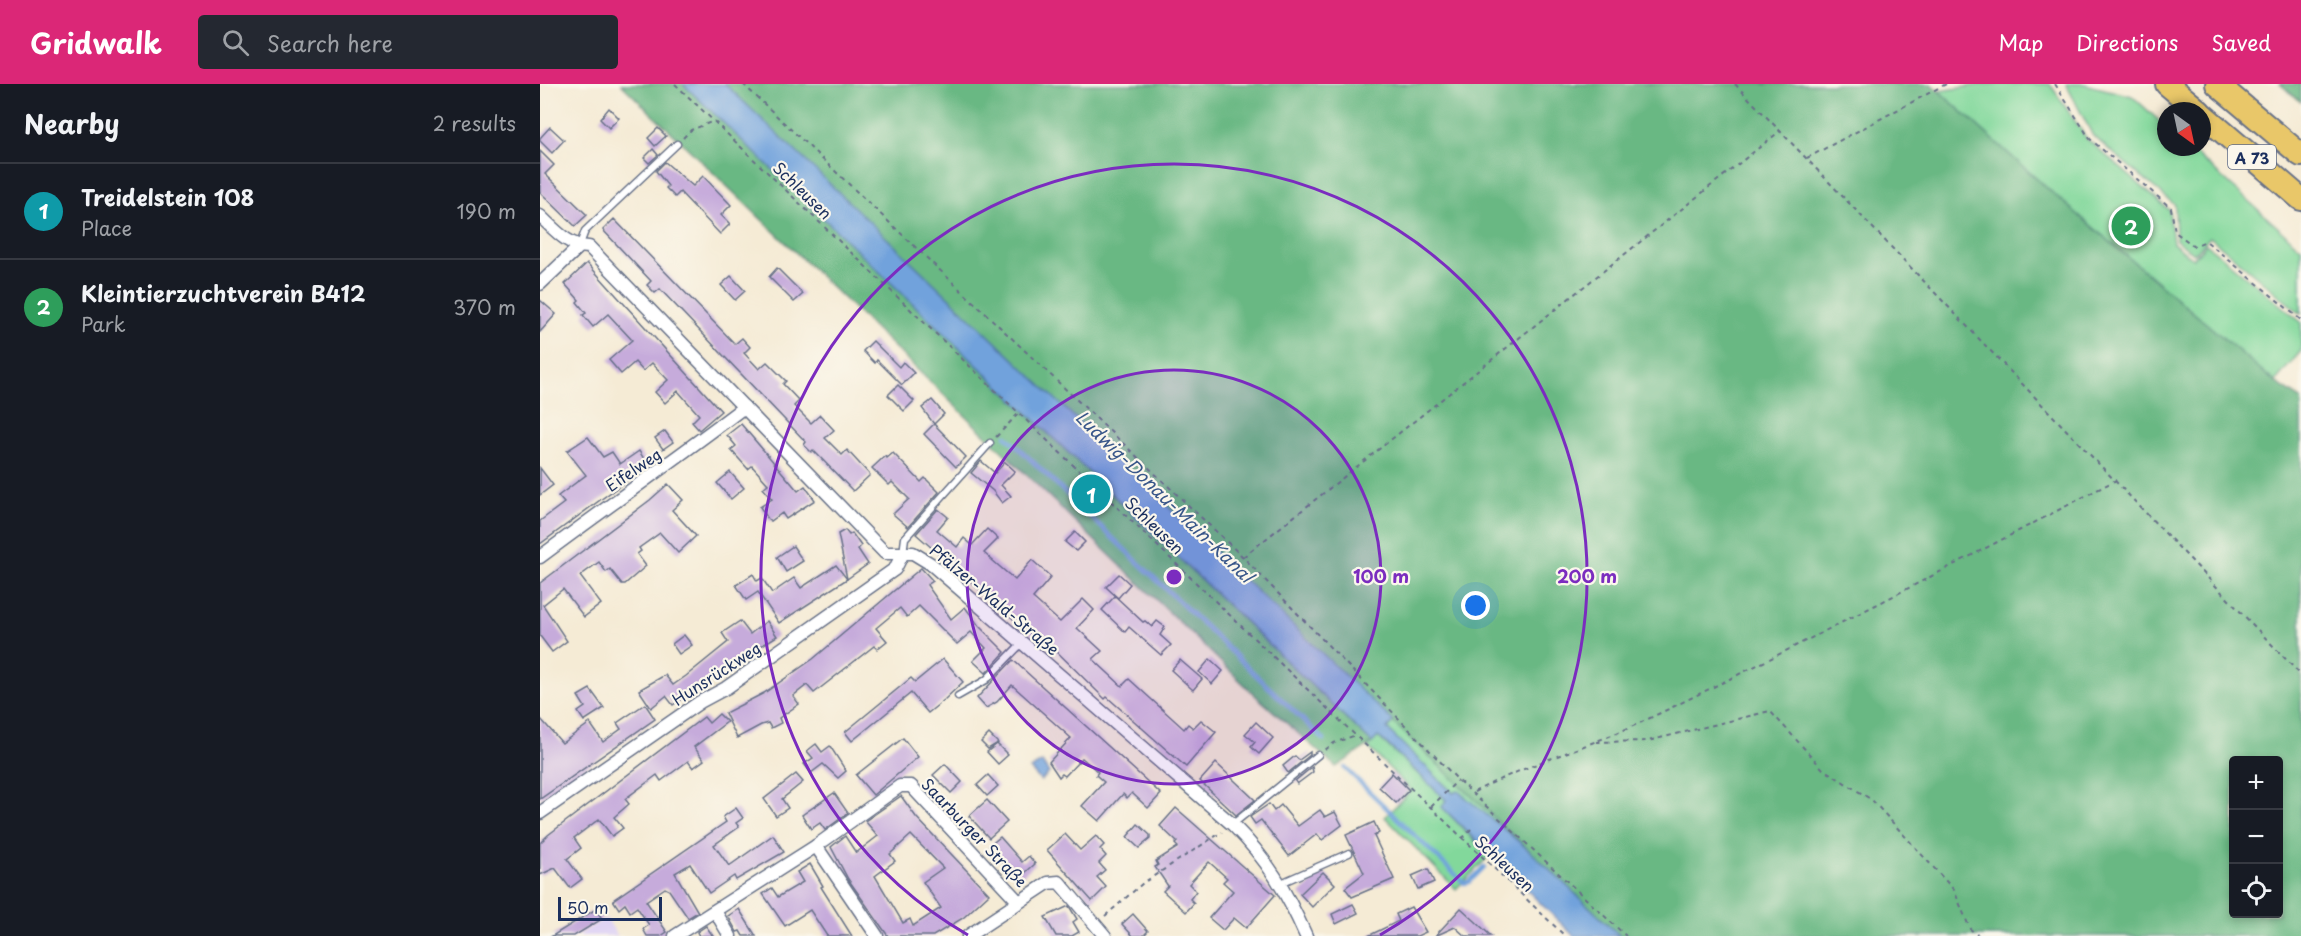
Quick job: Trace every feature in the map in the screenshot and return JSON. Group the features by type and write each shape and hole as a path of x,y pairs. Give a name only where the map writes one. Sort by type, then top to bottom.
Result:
{"highway":[{"name":"A 73","path":"2167,84 2188,102"},
{"name":"A 73","path":"2217,84 2301,155"},
{"name":"A 73","path":"2211,121 2301,199"}],"street":[{"name":"Pfälzer-Wald-Straße","path":"540,216 563,237 579,247 590,248 880,549 885,553 913,553 931,564 1233,825 1263,858 1281,883 1306,936"},
{"path":"540,284 579,247"},
{"name":"Eifelweg","path":"540,557 620,497 667,466 744,407"},
{"name":"Hunsrückweg","path":"540,813 700,702 726,688 895,570 903,553"},
{"name":"Saarburger Straße","path":"675,936 816,846 900,786 911,786 1019,902"},
{"path":"816,846 877,936"},
{"name":"Saarburger Straße","path":"968,936 1048,883 1059,882 1105,936"},
{"path":"715,910 730,936"}],"lane":[{"path":"579,247 585,231 677,144"},
{"path":"903,553 905,538 990,443"},
{"path":"958,696 986,680 1022,643"},
{"path":"1233,825 1318,755"},
{"path":"1281,883 1349,853"}],"path":[{"name":"Schleusen","path":"675,84 1565,936"},
{"path":"743,84 1243,556 1458,780 1626,936"},
{"path":"1735,84 2301,675"},
{"path":"1807,158 1935,85 1946,84"},
{"path":"2055,84 2090,139 2171,208 2175,232 2194,246 2206,241 2301,320"},
{"path":"677,144 690,130 714,121"},
{"path":"1243,556 1780,130"},
{"path":"990,443 1019,413"},
{"path":"1473,793 1504,776 1626,730 1806,643 2116,480"},
{"path":"1593,742 1648,741 1770,711 1823,769 1872,800 1954,890 1970,929 1978,936"},
{"path":"1318,755 1334,743 1356,735"},
{"path":"1430,808 1458,780"},
{"path":"1096,923 1143,883 1233,825"},
{"path":"1462,839 1472,829"}],"shaded area":[{"path":"606,918 618,936 577,936"}],"green space":[{"path":"621,84 683,84 1372,743 1336,767 1255,695"},
{"path":"725,84 1931,84 2048,189 2275,382 2301,399 2301,936 1620,936 1172,514"},
{"path":"1986,84 2050,84 2087,139 2169,210 2173,243 2193,259 2206,244 2301,322 2301,351 2275,382 2048,189 1939,91"},
{"path":"2066,84 2084,84 2132,96 2157,119 2157,156 2198,156 2301,248 2301,314 2210,237 2194,254 2176,240 2175,205 2093,136"},
{"path":"2280,84 2301,84 2301,102"},
{"path":"1393,721 1531,852 1458,791 1453,793 1387,729"},
{"path":"1378,737 1446,800 1442,807 1489,856 1456,889 1385,817 1411,790 1368,747"}],"water":[{"path":"683,84 725,84 1393,721 1387,729 1453,793 1458,791 1531,852 1620,936 1574,936 1442,807 1446,800 1384,741 1378,737 1372,743"},
{"path":"1042,762 1049,773 1041,781 1030,769"}],"building":[{"path":"609,108 619,118 609,128 600,119"},
{"path":"550,127 564,140 552,153 540,141"},
{"path":"658,128 666,136 655,146 648,138"},
{"path":"653,149 658,155 649,163 644,158"},
{"path":"540,151 554,165 545,174 587,215 575,226 540,192"},
{"path":"665,162 693,186 703,176 731,205 721,215 730,224 720,234 680,192 675,197 666,188 668,186 656,171"},
{"path":"614,219 735,344 742,338 750,347 744,353 759,369 767,362 786,381 783,384 799,401 794,406 811,423 820,415 834,430 825,438 842,455 847,450 870,475 853,491 813,450 811,452 804,445 806,442 660,289 655,293 647,285 651,281 603,230"},
{"path":"587,263 721,411 699,430 692,422 699,415 678,391 665,403 655,392 668,380 652,363 643,371 635,362 621,374 609,360 632,340 608,314 593,327 583,315 586,313 577,302 579,300 565,284"},
{"path":"777,268 803,294 794,302 769,277"},
{"path":"731,276 745,291 735,300 721,285"},
{"path":"540,300 556,314 540,332"},
{"path":"873,341 899,367 903,362 914,373 902,385 877,360 875,363 863,351"},
{"path":"898,385 914,401 904,411 888,395"},
{"path":"932,400 944,414 934,424 922,408"},
{"path":"741,424 798,491 805,486 815,500 786,519 782,513 771,521 768,519 760,507 772,499 763,488 768,484 752,466 748,469 731,450 736,446 727,435"},
{"path":"934,424 966,457 956,467 924,434"},
{"path":"665,431 673,442 663,449 655,438"},
{"path":"588,437 603,457 612,452 620,464 639,451 648,465 540,544 540,521 564,503 558,496 586,475 567,451"},
{"path":"893,453 921,482 925,478 939,492 908,527 893,514 909,499 892,482 889,485 872,468 885,456 887,458"},
{"path":"981,461 995,473 1005,462 1015,471 1001,485 1011,496 1002,503 993,491 971,473"},
{"path":"540,468 553,485 540,495"},
{"path":"730,472 744,488 731,499 717,483"},
{"path":"668,484 683,500 672,510 696,536 678,553 660,533 639,548 641,551 637,554 646,566 625,584 622,584 610,569 606,572 599,562 580,576 601,604 584,617 563,589 543,605 567,641 552,652 540,636 540,583"},
{"path":"938,509 948,517 937,530 957,547 964,538 972,545 987,529 998,539 984,553 1015,580 1032,560 1051,577 1033,598 1060,622 1083,599 1094,610 1077,628 1102,651 1093,659 1122,686 1129,679 1184,729 1188,724 1193,728 1201,720 1216,732 1186,767 1107,697 1105,699 1043,638 1036,639 916,534"},
{"path":"845,530 849,535 852,533 861,546 858,549 868,564 847,579 838,534"},
{"path":"1075,532 1085,542 1076,551 1065,542"},
{"path":"793,546 803,561 786,572 777,557"},
{"path":"836,565 847,579 779,623 758,592 746,600 736,585 753,574 757,581 762,578 772,593 794,578 801,588"},
{"path":"921,568 933,581 927,585 951,619 965,607 979,626 1005,652 986,673 973,661 986,648 971,632 957,644 919,606 907,617 900,608 876,628 887,641 877,649 874,646 814,693 807,685 793,696 799,704 779,718 781,723 771,728 768,723 761,725 737,738 725,713 764,693 813,659"},
{"path":"1119,574 1130,584 1118,598 1106,587"},
{"path":"1115,596 1143,622 1145,621 1152,627 1157,621 1165,627 1160,635 1171,645 1161,655 1129,627 1125,632 1102,610"},
{"path":"740,621 750,634 767,621 777,636 716,674 673,705 666,696 651,708 639,690 665,675 673,685 728,642 722,633"},
{"path":"684,635 692,645 679,654 672,644"},
{"path":"943,659 963,682 944,700 928,713 911,693 852,741 845,732 911,678 915,682"},
{"path":"1210,659 1223,671 1212,684 1199,672"},
{"path":"1013,660 1161,794 1148,808 1132,793 1127,798 1123,794 1099,821 1082,806 1104,782 1096,775 1098,772 1082,758 1065,776 1062,774 1059,777 1049,762 1071,738 1012,685 997,702 986,708 977,698"},
{"path":"1180,660 1202,679 1193,690 1171,670"},
{"path":"590,689 604,708 584,721 578,712 585,707 578,696"},
{"path":"645,704 655,719 540,799 540,718 562,743 590,723 603,742 621,729 617,723"},
{"path":"719,714 727,722 694,747 704,760 693,768 688,761 661,781 657,775 625,799 629,804 614,817 623,828 612,836 599,819 574,838 581,848 567,859 582,879 570,888 555,868 540,875 540,843 548,835 704,717 709,723"},
{"path":"1256,722 1273,738 1259,754 1251,747 1255,742 1245,734"},
{"path":"989,734 998,743 988,749 981,742"},
{"path":"903,738 918,757 873,795 856,775"},
{"path":"816,744 822,752 830,746 846,771 838,778 823,764 811,773 804,764 813,758 807,751"},
{"path":"997,744 1008,755 998,764 987,752"},
{"path":"1310,752 1310,755 1288,773 1283,766 1295,756 1299,760"},
{"path":"1216,763 1255,800 1236,815 1200,781"},
{"path":"945,764 962,782 951,793 933,775"},
{"path":"1312,767 1313,772 1297,784 1295,781"},
{"path":"1392,773 1409,790 1396,803 1379,787"},
{"path":"796,774 803,782 782,799 788,808 776,816 764,799"},
{"path":"988,775 998,786 987,796 977,785"},
{"path":"834,793 848,813 825,830 820,823 811,829 802,815"},
{"path":"901,796 916,817 989,894 963,918 933,936 888,936 848,879 831,847 845,836 856,853 878,836 865,821","holes":["911,835 943,868 923,882 941,908 913,926 910,919 903,923 875,876 895,861 890,854"]},
{"path":"987,800 1007,822 989,838 969,816"},
{"path":"1269,804 1274,811 1281,805 1298,826 1320,810 1325,817 1335,812 1342,825 1322,840 1317,834 1289,856 1261,820 1255,824 1250,817"},
{"path":"736,808 743,818 736,823 739,827 714,845 729,866 773,835 784,852 736,880 734,876 709,893 690,864 675,873 698,912 688,918 669,890 665,888 646,901 667,932 661,936 647,936 643,929 649,925 637,907 630,912 625,904 619,909 613,900 726,822 723,817"},
{"path":"1176,808 1275,895 1246,928 1234,918 1223,930 1209,918 1233,891 1223,882 1227,878 1209,862 1189,884 1196,891 1190,899 1194,903 1186,912 1163,891 1168,886 1155,867 1158,865 1156,861 1178,847 1175,844 1177,842 1160,826"},
{"path":"1374,822 1379,833 1374,836 1394,879 1352,897 1345,888 1364,873 1346,835"},
{"path":"1138,824 1150,835 1150,839 1139,848 1127,837"},
{"path":"1065,834 1080,850 1096,836 1104,845 1100,849 1106,856 1099,863 1105,870 1097,877 1106,887 1092,901 1047,850"},
{"path":"1000,837 1022,862 1029,856 1035,864 1018,879 989,846"},
{"path":"810,864 823,886 821,887 852,936 827,936 810,910 785,926 763,894 772,888 778,897 803,882 797,872"},
{"path":"1428,869 1434,882 1418,889 1412,876"},
{"path":"1323,872 1335,884 1312,907 1300,894"},
{"path":"1353,904 1358,913 1336,924 1332,914"},
{"path":"1069,906 1077,919 1073,922 1079,932 1072,936 1056,936 1045,917"},
{"path":"1411,907 1426,932 1417,936 1368,936 1399,921 1396,914"},
{"path":"1461,908 1491,936 1465,936 1455,927 1435,936"},
{"path":"596,909 602,919 574,936 552,936"},
{"path":"739,909 756,936 743,936 740,931 737,932 728,916"},
{"path":"1133,914 1148,931 1143,936 1133,936 1122,924"},
{"path":"706,926 713,936 699,936 697,932"}],"waterway":[{"path":"1006,436 1324,740"},
{"path":"1345,768 1464,883 1469,882 1484,867"}],"place":[{"name":"Kleintierzuchtverein B412","path":"2131,226"},
{"name":"Treidelstein 108","path":"1091,494"}],"water label":[{"name":"Ludwig-Donau-Main-Kanal","path":"1165,496"}]}
